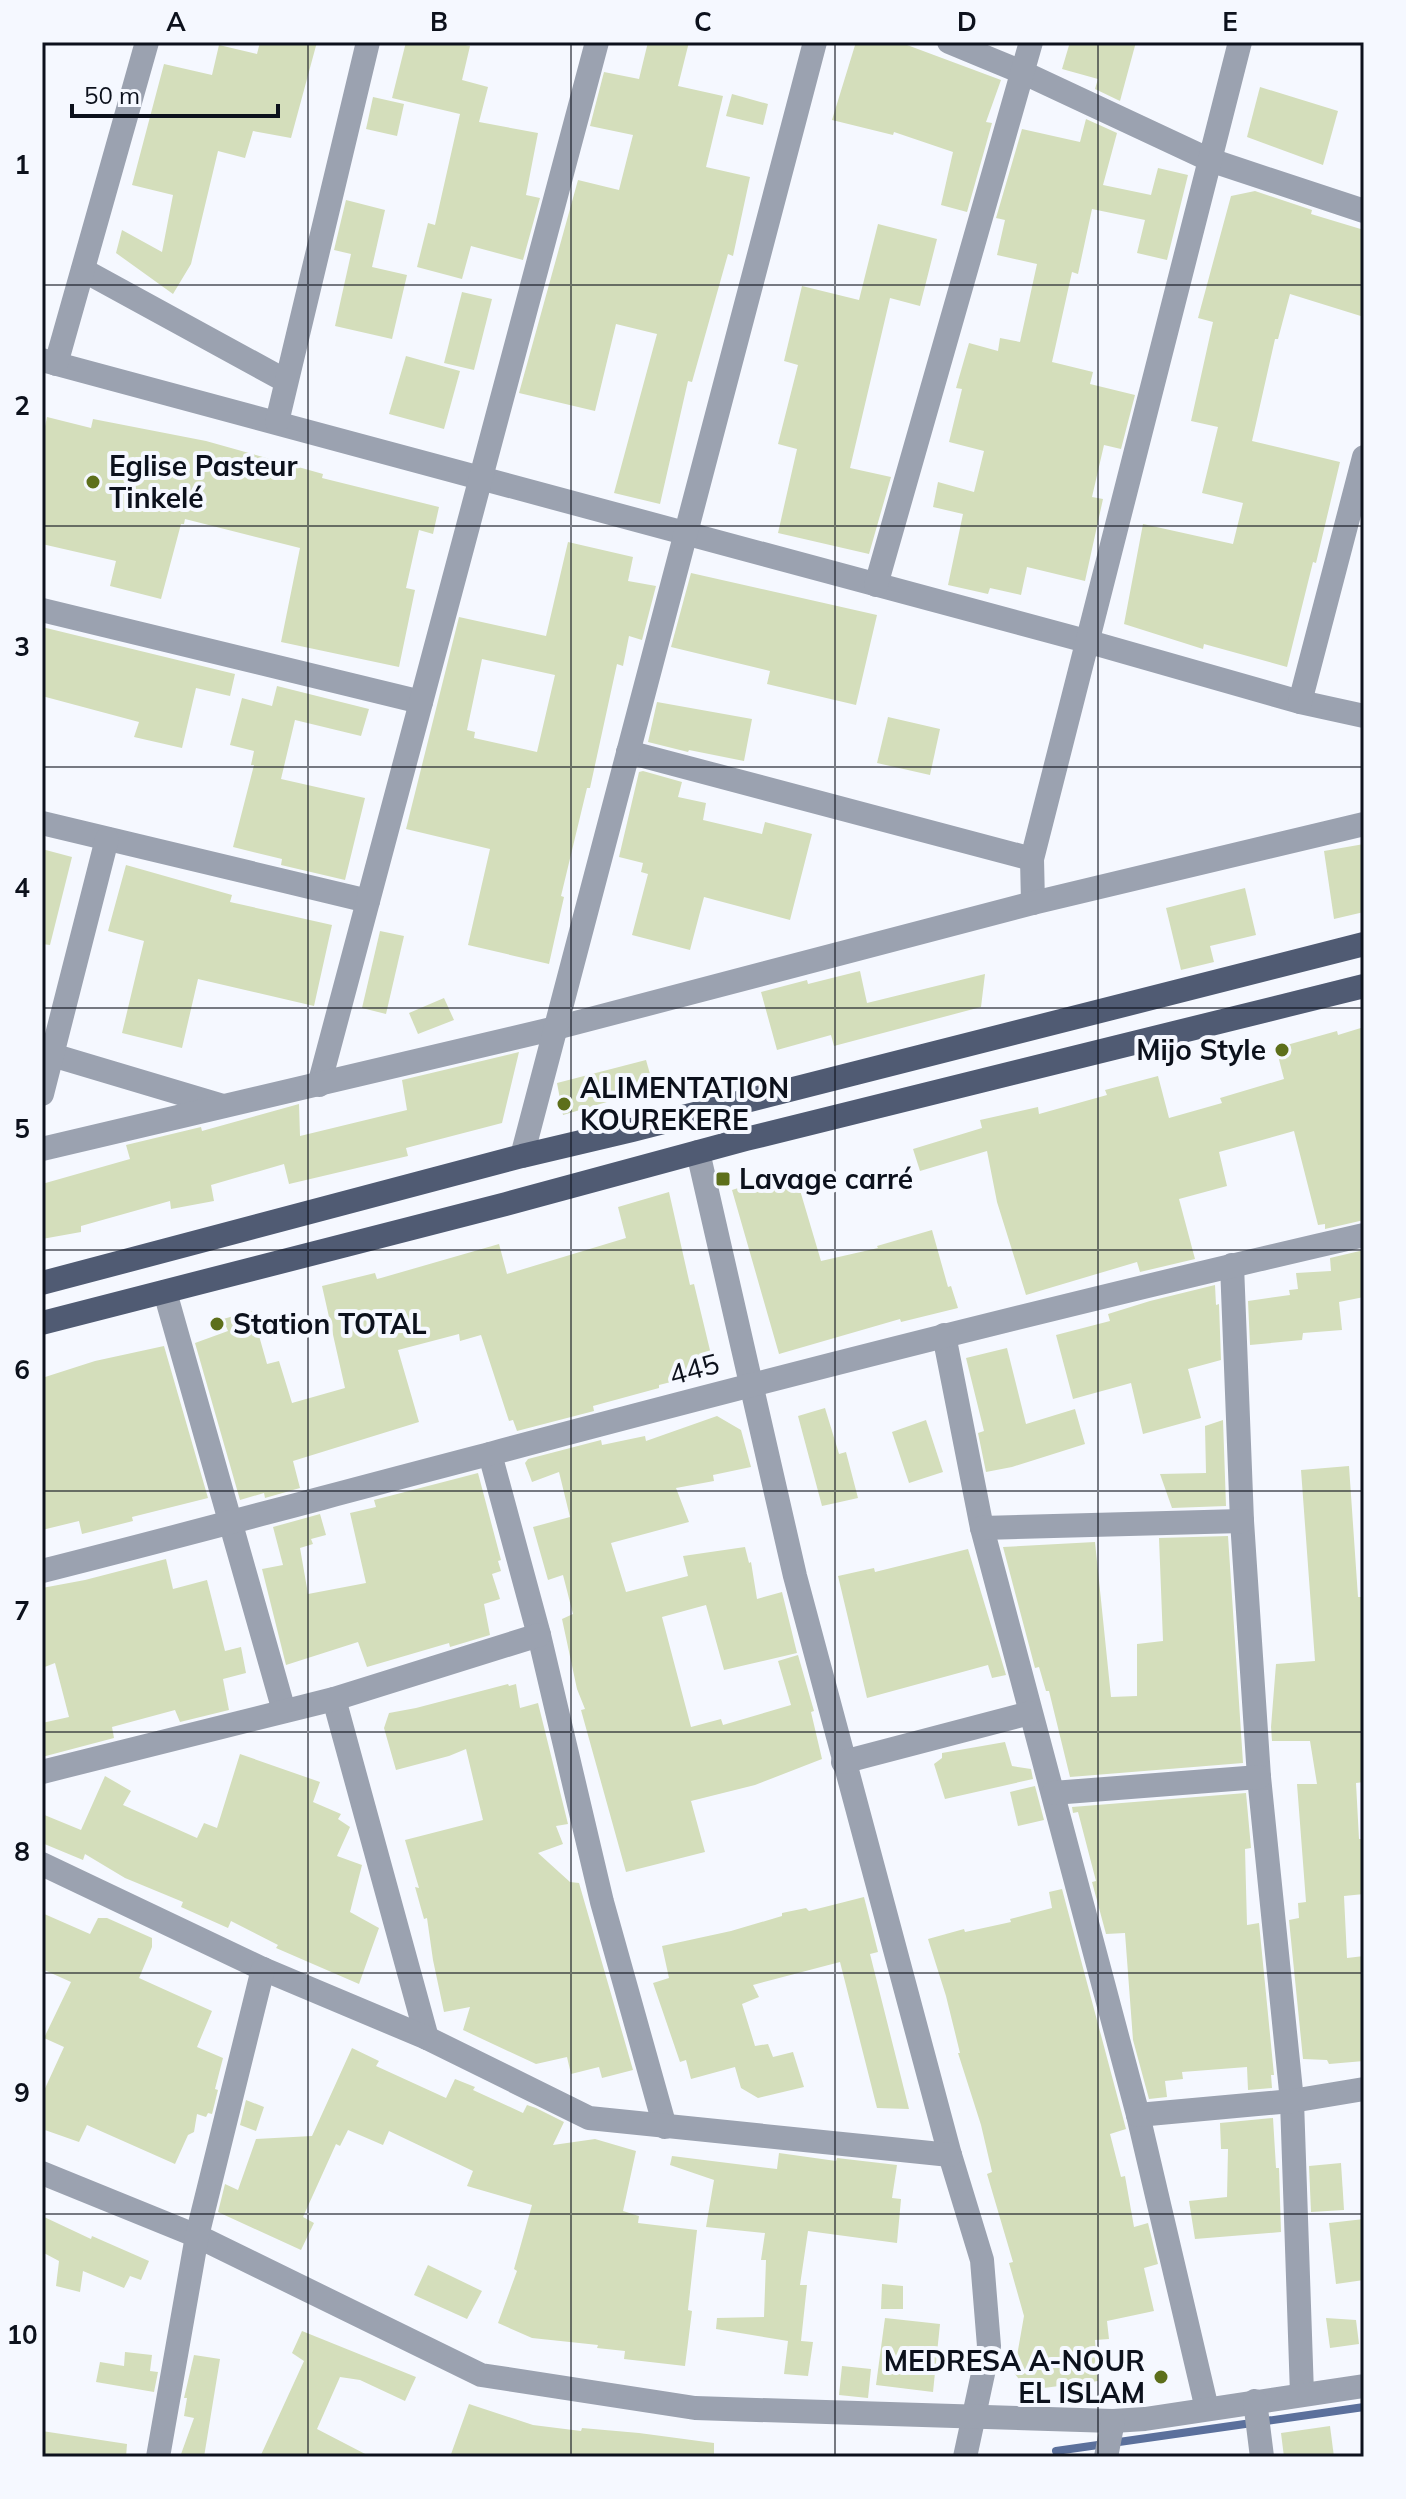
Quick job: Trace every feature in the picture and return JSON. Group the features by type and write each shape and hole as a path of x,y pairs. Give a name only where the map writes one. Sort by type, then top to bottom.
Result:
{"main road":[{"path":"42,1283 522,1156 1364,944"},
{"path":"42,1323 698,1152 1364,986"}],"street":[{"path":"147,42 83,270 49,362 1086,641 1300,702 1364,716"},
{"path":"277,422 368,42"},
{"path":"319,1085 597,42"},
{"path":"522,1156 815,42"},
{"path":"949,42 1024,73 1210,160 1364,211"},
{"path":"876,585 1031,42"},
{"path":"1033,903 1032,859 1240,42"},
{"path":"83,270 286,381"},
{"path":"1300,702 1364,457"},
{"path":"42,610 421,702"},
{"path":"628,752 1032,859"},
{"path":"42,823 368,901"},
{"path":"42,1149 556,1028 1033,903 1364,824"},
{"path":"42,1094 46,1053 107,839"},
{"path":"46,1053 225,1107"},
{"path":"698,1152 795,1576 950,2155 982,2260 989,2346 965,2457"},
{"name":"445","path":"42,1571 232,1524 944,1335 1364,1235"},
{"path":"1232,1265 1242,1521 1259,1777 1292,2101 1302,2394"},
{"path":"165,1292 284,1711"},
{"path":"944,1335 982,1528 1138,2115 1207,2409"},
{"path":"490,1454 539,1635 602,1902 665,2127"},
{"path":"982,1528 1242,1521"},
{"path":"42,1772 334,1699 539,1635"},
{"path":"334,1699 427,2038"},
{"path":"843,1762 1030,1713"},
{"path":"1053,1793 1259,1777"},
{"path":"42,1864 263,1969 427,2038 589,2118 950,2155"},
{"path":"158,2457 197,2236 263,1969"},
{"path":"1138,2115 1292,2101 1364,2089"},
{"path":"42,2173 197,2236 481,2375 695,2408 1113,2421 1364,2386"},
{"path":"1255,2401 1262,2457"},
{"path":"1106,2457 1113,2421"}],"building":[{"path":"260,42 317,42 291,138 253,131 245,158 218,151 191,264 173,294 116,253 122,230 162,252 173,195 132,185 164,64 212,75 219,45 257,54"},
{"path":"406,42 452,42 470,46 462,80 488,87 479,122 538,133 526,195 540,198 523,260 471,246 462,279 417,267 428,223 435,225 460,114 392,98"},
{"path":"648,42 689,42 678,86 723,96 706,167 750,177 733,256 728,254 692,382 688,381 660,504 614,493 657,334 616,324 595,411 519,393 578,180 619,190 633,135 590,126 604,72 639,79"},
{"path":"856,42 899,42 1001,80 986,122 992,123 967,212 941,205 953,152 894,132 893,135 832,120"},
{"path":"1070,42 1136,42 1120,101 1095,89 1098,79 1062,69"},
{"path":"1260,87 1338,111 1323,165 1247,137"},
{"path":"732,94 768,104 763,125 726,116"},
{"path":"373,97 404,104 397,136 366,129"},
{"path":"1086,119 1117,133 1103,185 1151,195 1158,168 1188,175 1167,260 1137,253 1145,220 1092,209 1078,274 1072,272 1052,362 1093,372 1090,384 1135,395 1121,449 1104,445 1092,497 1103,499 1085,581 1027,567 1021,595 990,588 988,594 948,585 963,514 933,507 938,482 974,492 984,451 949,442 962,389 956,388 969,343 998,351 1000,338 1020,342 1037,264 997,255 1005,220 996,218 1022,129 1080,142"},
{"path":"1255,191 1312,210 1311,214 1364,230 1364,317 1290,294 1278,339 1275,339 1252,441 1340,462 1287,667 1204,644 1203,649 1124,624 1143,524 1233,544 1243,503 1202,493 1218,427 1191,421 1213,322 1198,318 1231,196"},
{"path":"346,200 385,210 372,267 407,275 392,339 335,326 351,254 334,250"},
{"path":"878,224 937,239 920,306 890,298 850,468 891,477 869,554 778,533 797,449 778,444 798,365 784,361 802,286 859,300"},
{"path":"462,292 492,299 474,370 444,363"},
{"path":"406,356 460,371 444,429 389,414"},
{"path":"47,417 91,428 93,419 206,441 323,474 322,478 439,507 433,534 419,530 406,588 415,590 399,667 281,642 300,548 185,519 161,599 110,586 116,561 42,544 42,440"},
{"path":"568,542 633,557 628,581 656,586 642,640 629,636 623,666 617,664 590,788 587,788 561,896 564,897 549,964 468,945 490,849 406,829 459,617 546,636","holes":["482,659 555,675 537,752 474,738 475,732 467,730"]},
{"path":"691,573 877,615 856,705 767,684 770,671 671,647"},
{"path":"42,627 235,674 230,696 196,688 182,748 134,737 139,722 42,696"},
{"path":"277,686 369,709 361,736 295,720 281,779 365,798 345,880 281,865 282,859 233,847 254,765 251,765 254,751 230,745 242,698 272,706"},
{"path":"657,702 752,719 744,761 648,742"},
{"path":"888,717 940,729 930,775 877,763"},
{"path":"639,772 682,782 678,797 706,803 703,820 762,834 765,822 812,834 790,920 704,897 690,950 632,935 648,874 641,872 643,863 619,857"},
{"path":"1364,844 1364,912 1334,919 1324,851"},
{"path":"42,849 72,857 50,945 42,944"},
{"path":"126,865 232,895 230,902 332,925 314,1006 198,979 182,1048 122,1033 144,941 108,931"},
{"path":"1245,888 1256,935 1210,946 1214,962 1181,970 1166,908"},
{"path":"380,931 404,936 386,1014 362,1008"},
{"path":"860,971 867,1003 985,974 981,1007 834,1046 831,1035 777,1050 761,992"},
{"path":"444,998 454,1020 418,1034 409,1013"},
{"path":"1364,1027 1364,1220 1325,1229 1325,1224 1318,1225 1294,1131 1219,1152 1227,1186 1179,1199 1195,1259 1140,1272 1137,1262 1026,1295 997,1202 987,1151 920,1171 913,1149 982,1128 980,1120 1038,1107 1039,1114 1107,1095 1105,1090 1158,1076 1169,1118 1222,1103 1220,1098 1284,1079 1276,1048"},
{"path":"519,1052 502,1123 406,1148 408,1156 289,1184 284,1164 211,1185 214,1201 171,1209 170,1201 81,1226 81,1232 42,1239 42,1184 130,1159 126,1145 201,1127 202,1131 299,1104 300,1136 407,1110 402,1080"},
{"path":"646,1060 654,1088 563,1115 557,1083"},
{"path":"794,1170 821,1261 878,1248 932,1230 948,1287 951,1286 958,1308 901,1322 900,1319 779,1354 732,1190"},
{"path":"669,1192 690,1285 694,1284 715,1371 593,1406 594,1411 517,1431 513,1420 509,1421 481,1335 460,1341 459,1334 398,1350 419,1422 293,1461 300,1488 265,1498 264,1493 240,1500 195,1343 228,1331 223,1319 252,1311 267,1364 279,1361 292,1403 345,1388 322,1286 375,1273 377,1279 499,1244 507,1274 626,1238 618,1207"},
{"path":"1364,1250 1364,1297 1339,1302 1342,1330 1303,1333 1302,1340 1250,1345 1248,1301 1290,1295 1289,1290 1298,1289 1296,1273 1331,1271 1330,1258"},
{"path":"1215,1285 1216,1305 1219,1304 1221,1360 1188,1369 1201,1418 1143,1434 1131,1383 1073,1399 1056,1335 1110,1321 1108,1314"},
{"path":"164,1346 208,1498 132,1517 133,1521 82,1534 79,1521 42,1530 42,1378 95,1361"},
{"path":"1007,1348 1026,1424 1075,1409 1085,1444 986,1472 978,1433 984,1431 966,1358"},
{"path":"825,1408 839,1454 846,1452 858,1498 822,1506 798,1416"},
{"path":"717,1416 741,1430 751,1467 713,1475 714,1481 676,1488 689,1522 611,1543 626,1592 688,1576 683,1556 745,1547 751,1562 757,1599 782,1592 797,1653 724,1670 706,1605 662,1617 691,1727 721,1719 723,1725 791,1705 778,1661 798,1655 814,1711 811,1712 822,1759 755,1785 691,1801 705,1852 626,1872 581,1710 585,1709 577,1689 562,1619 573,1614 563,1575 548,1580 533,1527 570,1517 559,1472 532,1482 525,1463 528,1459 601,1440 602,1445 645,1436 646,1441"},
{"path":"926,1420 943,1472 909,1483 892,1432"},
{"path":"1223,1420 1226,1506 1172,1508 1160,1474 1206,1473 1205,1426"},
{"path":"1349,1466 1358,1597 1364,1597 1364,1782 1356,1783 1359,1839 1364,1839 1364,1894 1344,1896 1347,1958 1364,1956 1364,2061 1329,2064 1327,2060 1303,2059 1289,1920 1299,1918 1298,1903 1306,1902 1297,1784 1317,1784 1310,1741 1272,1741 1271,1727 1276,1664 1315,1661 1301,1470"},
{"path":"478,1473 501,1560 498,1561 501,1571 492,1574 500,1599 484,1604 490,1635 450,1647 449,1643 367,1667 358,1642 286,1665 262,1569 283,1565 273,1527 320,1514 326,1535 311,1539 313,1544 300,1548 308,1594 366,1583 350,1513 376,1507 374,1500"},
{"path":"1228,1536 1243,1763 1070,1777 1049,1691 1046,1691 1039,1667 1035,1668 1003,1547 1095,1542 1111,1697 1137,1696 1137,1644 1163,1641 1159,1538"},
{"path":"968,1549 1006,1675 992,1678 988,1665 867,1698 838,1576 874,1568 875,1572"},
{"path":"166,1559 173,1589 207,1580 225,1651 241,1647 246,1673 223,1679 229,1710 180,1722 175,1710 112,1727 114,1738 42,1757 42,1723 69,1717 55,1663 42,1668 42,1588"},
{"path":"516,1684 520,1708 538,1703 568,1824 556,1826 563,1844 538,1853 570,1882 579,1883 633,2070 602,2078 599,2067 571,2074 567,2057 536,2064 463,2030 470,2007 444,2012 427,1918 424,1919 405,1840 483,1820 466,1749 396,1770 384,1728 389,1713"},
{"path":"1005,1742 1012,1766 1031,1769 1033,1779 945,1799 934,1764 942,1758 942,1753"},
{"path":"240,1754 320,1782 313,1802 341,1814 338,1819 350,1827 337,1856 362,1865 350,1912 379,1928 359,1984 276,1948 278,1945 231,1921 228,1928 181,1907 183,1902 125,1878 85,1854 83,1860 42,1843 42,1814 81,1830 105,1776 131,1791 123,1805 197,1838 204,1823 217,1828"},
{"path":"1035,1786 1044,1820 1018,1826 1010,1792"},
{"path":"1246,1793 1251,1848 1245,1849 1247,1925 1259,1923 1274,2075 1271,2075 1272,2088 1248,2090 1247,2067 1182,2072 1183,2079 1165,2081 1167,2097 1149,2099 1133,2040 1125,1933 1106,1934 1078,1812 1073,1813 1072,1807"},
{"path":"1062,1889 1126,2129 1110,2134 1121,2177 1125,2176 1134,2227 1148,2223 1158,2264 1144,2268 1154,2311 1107,2321 1109,2339 1095,2340 1098,2381 1028,2390 1014,2373 1024,2316 1009,2263 1013,2262 987,2174 992,2172 981,2125 928,1939 964,1929 965,1932 1011,1922 1010,1919 1052,1908 1049,1892"},
{"path":"864,1897 878,1952 870,1954 909,2109 877,2108 840,1962 753,1985 759,1997 742,2004 755,2046 768,2044 773,2057 793,2052 804,2087 758,2098 741,2088 735,2067 691,2079 686,2060 680,2062 653,1983 669,1978 662,1946 731,1931 782,1916 782,1913 806,1908 809,1911"},
{"path":"42,1913 90,1934 98,1918 107,1918 152,1938 152,1947 139,1978 212,2011 197,2047 223,2058 215,2089 218,2090 212,2114 208,2113 206,2117 197,2114 194,2132 188,2135 175,2164 87,2125 79,2142 42,2129 42,2095 64,2047 44,2038 71,1982 42,1969"},
{"path":"352,2048 379,2061 376,2066 446,2098 455,2079 523,2113 527,2105 536,2108 564,2122 553,2145 595,2139 636,2151 623,2211 639,2216 638,2223 697,2230 685,2366 624,2359 625,2351 597,2348 598,2345 532,2338 498,2323 517,2271 514,2269 532,2205 467,2186 473,2171 389,2131 383,2145 348,2130 340,2146 336,2144 303,2217 314,2223 301,2250 218,2212 225,2184 238,2190 256,2139 312,2136"},
{"path":"246,2100 264,2107 256,2131 240,2125"},
{"path":"1273,2118 1276,2168 1279,2168 1281,2232 1195,2239 1189,2201 1227,2197 1228,2149 1221,2149 1220,2123"},
{"path":"779,2153 897,2165 892,2198 901,2199 897,2243 808,2231 800,2285 807,2285 801,2341 813,2342 808,2376 784,2374 788,2341 716,2329 717,2318 764,2317 766,2260 761,2260 765,2233 706,2227 714,2180 670,2165 672,2156 777,2169"},
{"path":"1341,2163 1344,2210 1311,2212 1309,2166"},
{"path":"42,2216 149,2261 141,2280 130,2276 124,2288 83,2271 80,2292 56,2286 59,2261 42,2252"},
{"path":"1364,2219 1364,2280 1336,2284 1329,2223"},
{"path":"428,2265 482,2291 467,2319 414,2295"},
{"path":"882,2284 903,2286 903,2309 881,2309"},
{"path":"885,2318 940,2324 933,2392 876,2385"},
{"path":"1326,2318 1356,2320 1359,2344 1330,2348"},
{"path":"302,2331 416,2377 405,2401 360,2380 340,2377 317,2429 371,2457 260,2457 304,2361 292,2353"},
{"path":"125,2352 152,2355 150,2371 158,2372 154,2392 96,2382 100,2362 124,2366"},
{"path":"194,2355 220,2359 204,2457 180,2457 194,2418 184,2416 187,2398 184,2398"},
{"path":"842,2366 871,2369 868,2398 839,2395"},
{"path":"469,2404 533,2425 639,2433 714,2443 714,2457 450,2457"},
{"path":"1330,2426 1334,2457 1284,2457 1281,2433"},
{"path":"42,2431 127,2444 126,2457 42,2457"}],"waterway":[{"path":"1056,2451 1364,2407"}],"place":[{"name":"Eglise Pasteur Tinkelé","path":"93,482"},
{"name":"Mijo Style","path":"1282,1050"},
{"name":"ALIMENTATION KOUREKERE","path":"564,1104"},
{"name":"Lavage carré","path":"723,1179"},
{"name":"Station TOTAL","path":"217,1324"},
{"name":"MEDRESA A-NOUR EL ISLAM","path":"1161,2377"}]}
